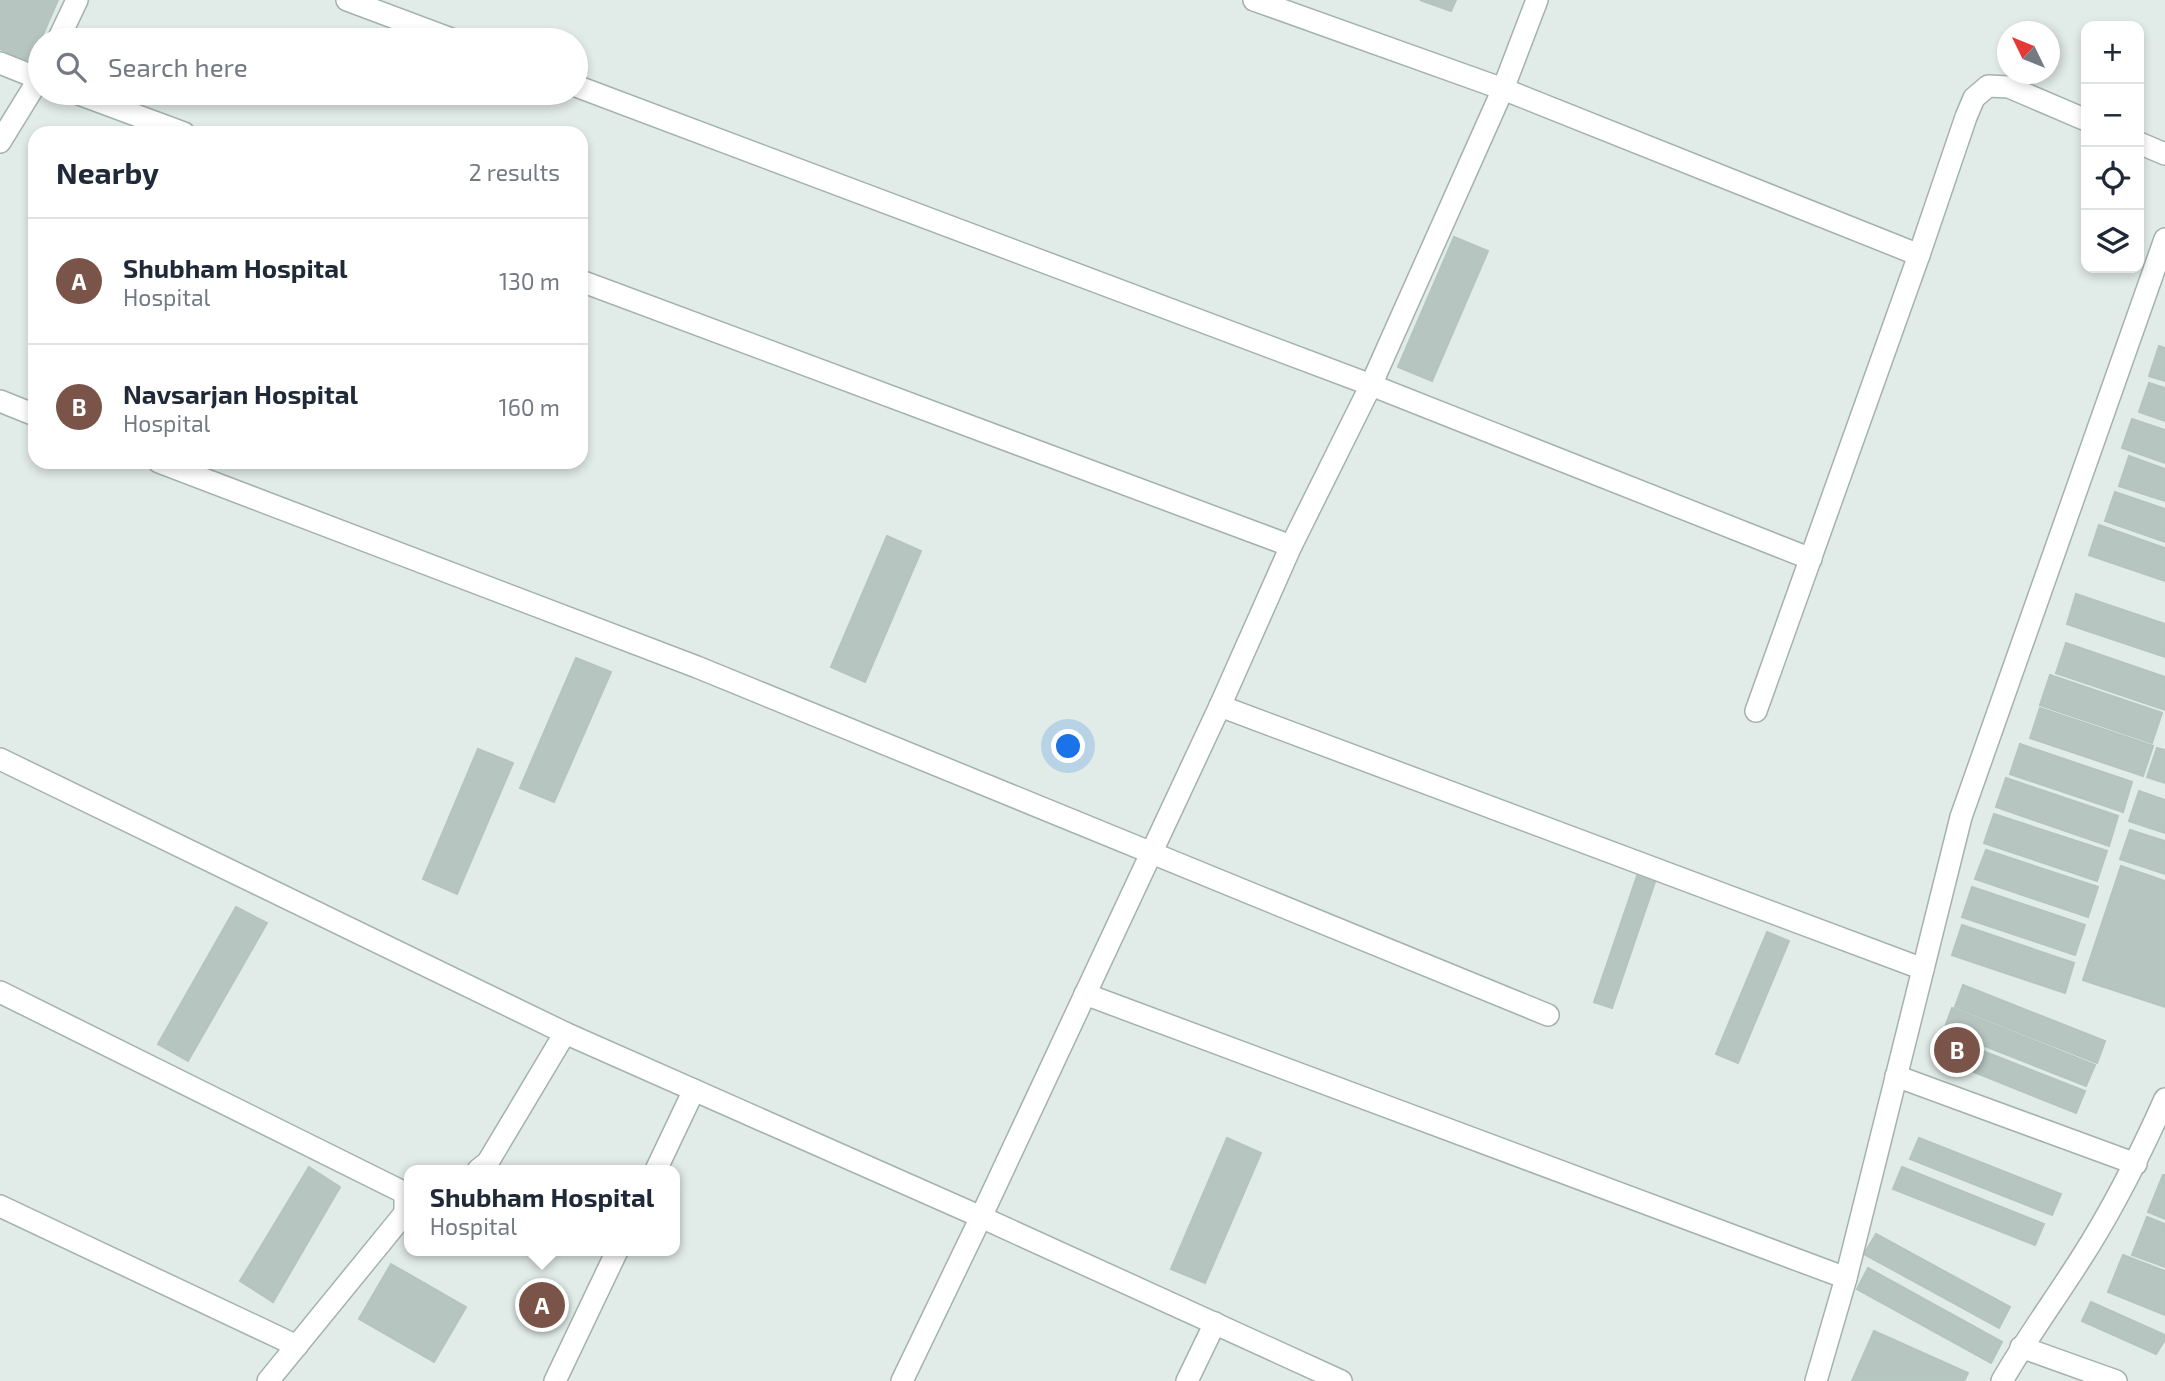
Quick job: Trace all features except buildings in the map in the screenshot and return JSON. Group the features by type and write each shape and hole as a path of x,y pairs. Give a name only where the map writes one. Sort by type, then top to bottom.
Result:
{"street":[{"path":"64,28 77,0"},
{"path":"347,0 422,28"},
{"path":"1254,0 1503,89 1919,255"},
{"path":"902,1381 1220,706 1291,546 1371,385 1503,89 1537,0"},
{"path":"0,63 28,74"},
{"path":"1756,711 1974,98 1988,86 2009,87 2081,118"},
{"path":"588,91 1371,385 1811,559"},
{"path":"0,142 28,98"},
{"path":"108,105 165,126"},
{"path":"2144,145 2165,154"},
{"path":"1816,1381 1846,1278 1961,817 2165,239"},
{"path":"588,284 1291,546"},
{"path":"0,401 28,412"},
{"path":"177,469 697,667 1548,1016"},
{"path":"1220,706 1923,969"},
{"path":"0,759 565,1033 981,1217 1341,1381"},
{"path":"0,992 404,1192"},
{"path":"1085,994 1846,1278"},
{"path":"484,1165 565,1033"},
{"path":"1896,1076 2136,1164"},
{"path":"658,1165 694,1090"},
{"path":"2002,1381 2021,1347 2081,1259 2136,1164 2165,1100"},
{"path":"0,1206 297,1346"},
{"path":"268,1381 404,1214"},
{"path":"555,1381 615,1256"},
{"path":"1187,1381 1214,1323"},
{"path":"2021,1347 2116,1381"}],"place":[{"name":"Navsarjan Hospital","path":"1957,1050"},
{"name":"Shubham Hospital","path":"542,1305"}]}
